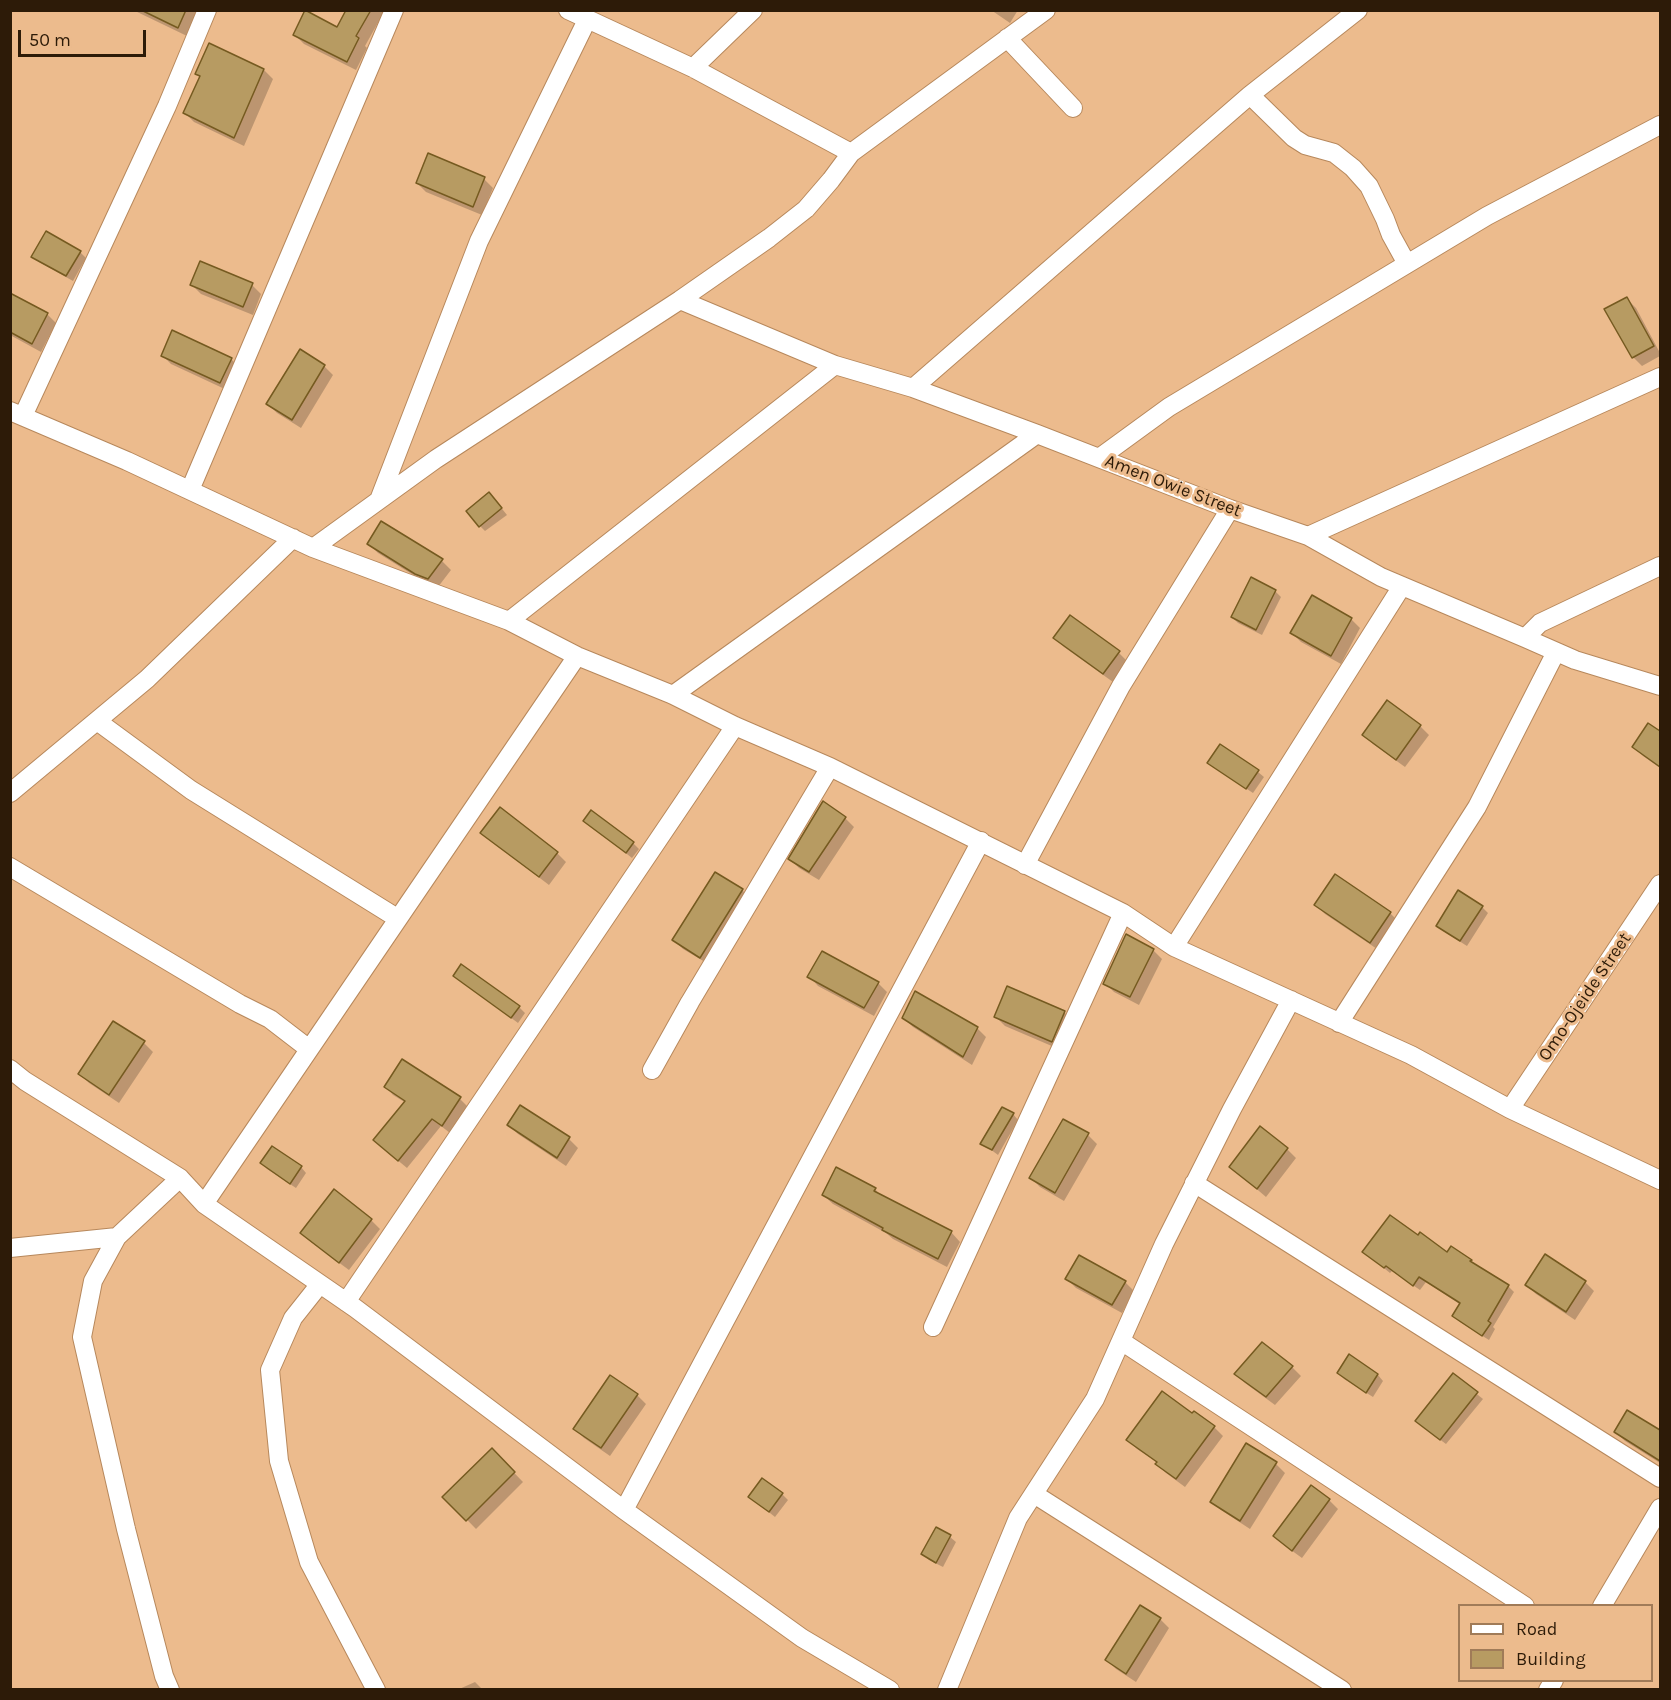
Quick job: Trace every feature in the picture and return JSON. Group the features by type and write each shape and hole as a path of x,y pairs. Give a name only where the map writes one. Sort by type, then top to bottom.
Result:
{"street":[{"path":"207,10 167,106 17,413 127,460 313,548 509,621 577,656 673,695 735,726 830,767 1123,913 1174,947 1411,1055 1510,1109 1660,1179"},
{"path":"190,490 394,10"},
{"path":"568,10 693,68 851,153"},
{"path":"693,68 753,10"},
{"path":"313,548 436,459 680,300 769,238 806,209 851,153 1046,10"},
{"path":"913,388 1250,95 1358,10"},
{"path":"379,500 479,242 587,20"},
{"path":"1008,38 1073,108"},
{"path":"1250,95 1294,138 1305,145 1334,153 1353,168 1369,186 1407,264"},
{"path":"1099,458 1169,407 1487,216 1660,125"},
{"name":"Amen Owie Street","path":"680,300 835,365 913,388 1230,509 1308,536 1382,577 1575,660 1660,686"},
{"path":"509,621 835,365"},
{"path":"1308,536 1660,376"},
{"path":"673,695 1037,434"},
{"path":"1025,865 1121,686 1230,509"},
{"path":"10,793 147,679 293,538"},
{"path":"1525,638 1540,623 1660,566"},
{"path":"1174,947 1402,586"},
{"path":"1340,1023 1477,807 1556,651"},
{"path":"204,1204 577,656"},
{"path":"97,722 191,790 397,918"},
{"path":"346,1302 735,726"},
{"path":"652,1070 830,767"},
{"path":"624,1510 981,842"},
{"path":"10,867 240,1004 270,1019 309,1048"},
{"name":"Omo-Ojeide Street","path":"1510,1109 1660,884"},
{"path":"933,1327 1123,913"},
{"path":"947,1689 1018,1518 1095,1399 1164,1244 1232,1109 1291,1000"},
{"path":"10,1069 25,1081 180,1178 204,1204 346,1302 624,1510 802,1638 890,1689"},
{"path":"170,1689 164,1676 126,1529 82,1337 93,1281 117,1237 180,1178"},
{"path":"1194,1183 1660,1478"},
{"path":"10,1248 117,1237"},
{"path":"320,1284 293,1318 270,1370 279,1461 309,1562 376,1689"},
{"path":"1121,1341 1523,1604"},
{"path":"1034,1494 1342,1689"},
{"path":"1603,1604 1660,1508"}],"building":[{"path":"141,10 186,10 178,28"},
{"path":"305,10 337,27 346,10 371,10 356,36 359,38 347,62 293,35"},
{"path":"209,43 264,69 234,138 183,113 200,76 195,74"},
{"path":"428,153 485,177 473,207 416,183"},
{"path":"46,231 81,251 66,276 31,257"},
{"path":"200,261 253,283 243,307 190,285"},
{"path":"10,293 48,313 32,344 10,332"},
{"path":"1627,297 1654,346 1632,358 1604,309"},
{"path":"172,330 232,358 220,383 161,356"},
{"path":"300,349 325,365 292,420 266,404"},
{"path":"489,492 502,508 479,527 466,511"},
{"path":"381,521 443,559 428,579 415,574 367,544"},
{"path":"1251,577 1276,590 1256,630 1231,617"},
{"path":"1312,595 1352,618 1331,656 1290,633"},
{"path":"1070,615 1120,651 1103,674 1053,638"},
{"path":"1387,700 1421,725 1396,760 1362,735"},
{"path":"1648,723 1660,731 1660,767 1632,747"},
{"path":"1220,744 1259,770 1246,789 1207,763"},
{"path":"823,801 846,817 809,872 788,859"},
{"path":"500,807 558,852 539,877 480,833"},
{"path":"591,810 634,842 626,853 583,821"},
{"path":"715,872 743,889 700,958 672,940"},
{"path":"1335,874 1391,912 1370,943 1314,905"},
{"path":"1458,890 1483,906 1460,941 1436,926"},
{"path":"1126,934 1154,949 1130,997 1103,984"},
{"path":"822,951 879,982 864,1008 807,977"},
{"path":"461,964 520,1006 511,1018 453,976"},
{"path":"1007,986 1065,1011 1052,1042 994,1017"},
{"path":"915,991 978,1027 963,1057 902,1018"},
{"path":"113,1021 145,1041 109,1095 78,1074"},
{"path":"402,1059 461,1097 442,1126 432,1119 398,1161 373,1140 405,1101 384,1087"},
{"path":"520,1105 570,1137 557,1158 507,1125"},
{"path":"1002,1107 1014,1113 992,1150 980,1144"},
{"path":"1063,1119 1089,1133 1055,1193 1029,1178"},
{"path":"1260,1126 1288,1148 1257,1189 1229,1167"},
{"path":"272,1146 302,1166 290,1184 260,1163"},
{"path":"836,1167 876,1188 874,1191 952,1231 938,1259 822,1195"},
{"path":"334,1189 372,1219 339,1263 300,1233"},
{"path":"1390,1215 1418,1235 1420,1232 1447,1252 1451,1246 1472,1260 1470,1261 1509,1285 1488,1321 1491,1323 1482,1336 1452,1316 1460,1303 1419,1277 1413,1286 1362,1252"},
{"path":"1545,1254 1586,1281 1566,1312 1525,1285"},
{"path":"1079,1255 1126,1281 1112,1305 1065,1279"},
{"path":"1262,1342 1293,1366 1266,1397 1234,1374"},
{"path":"1349,1354 1378,1374 1366,1393 1337,1373"},
{"path":"1453,1373 1478,1392 1440,1440 1415,1421"},
{"path":"610,1375 638,1394 601,1448 573,1429"},
{"path":"1162,1391 1192,1413 1194,1411 1215,1426 1176,1479 1126,1440"},
{"path":"1627,1410 1660,1430 1660,1461 1614,1432"},
{"path":"1246,1443 1277,1462 1240,1521 1210,1502"},
{"path":"492,1448 515,1472 466,1521 442,1497"},
{"path":"762,1478 783,1493 769,1512 748,1497"},
{"path":"1311,1485 1330,1499 1292,1551 1273,1536"},
{"path":"936,1527 951,1535 936,1563 921,1554"},
{"path":"1140,1605 1161,1618 1126,1674 1105,1660"}]}
